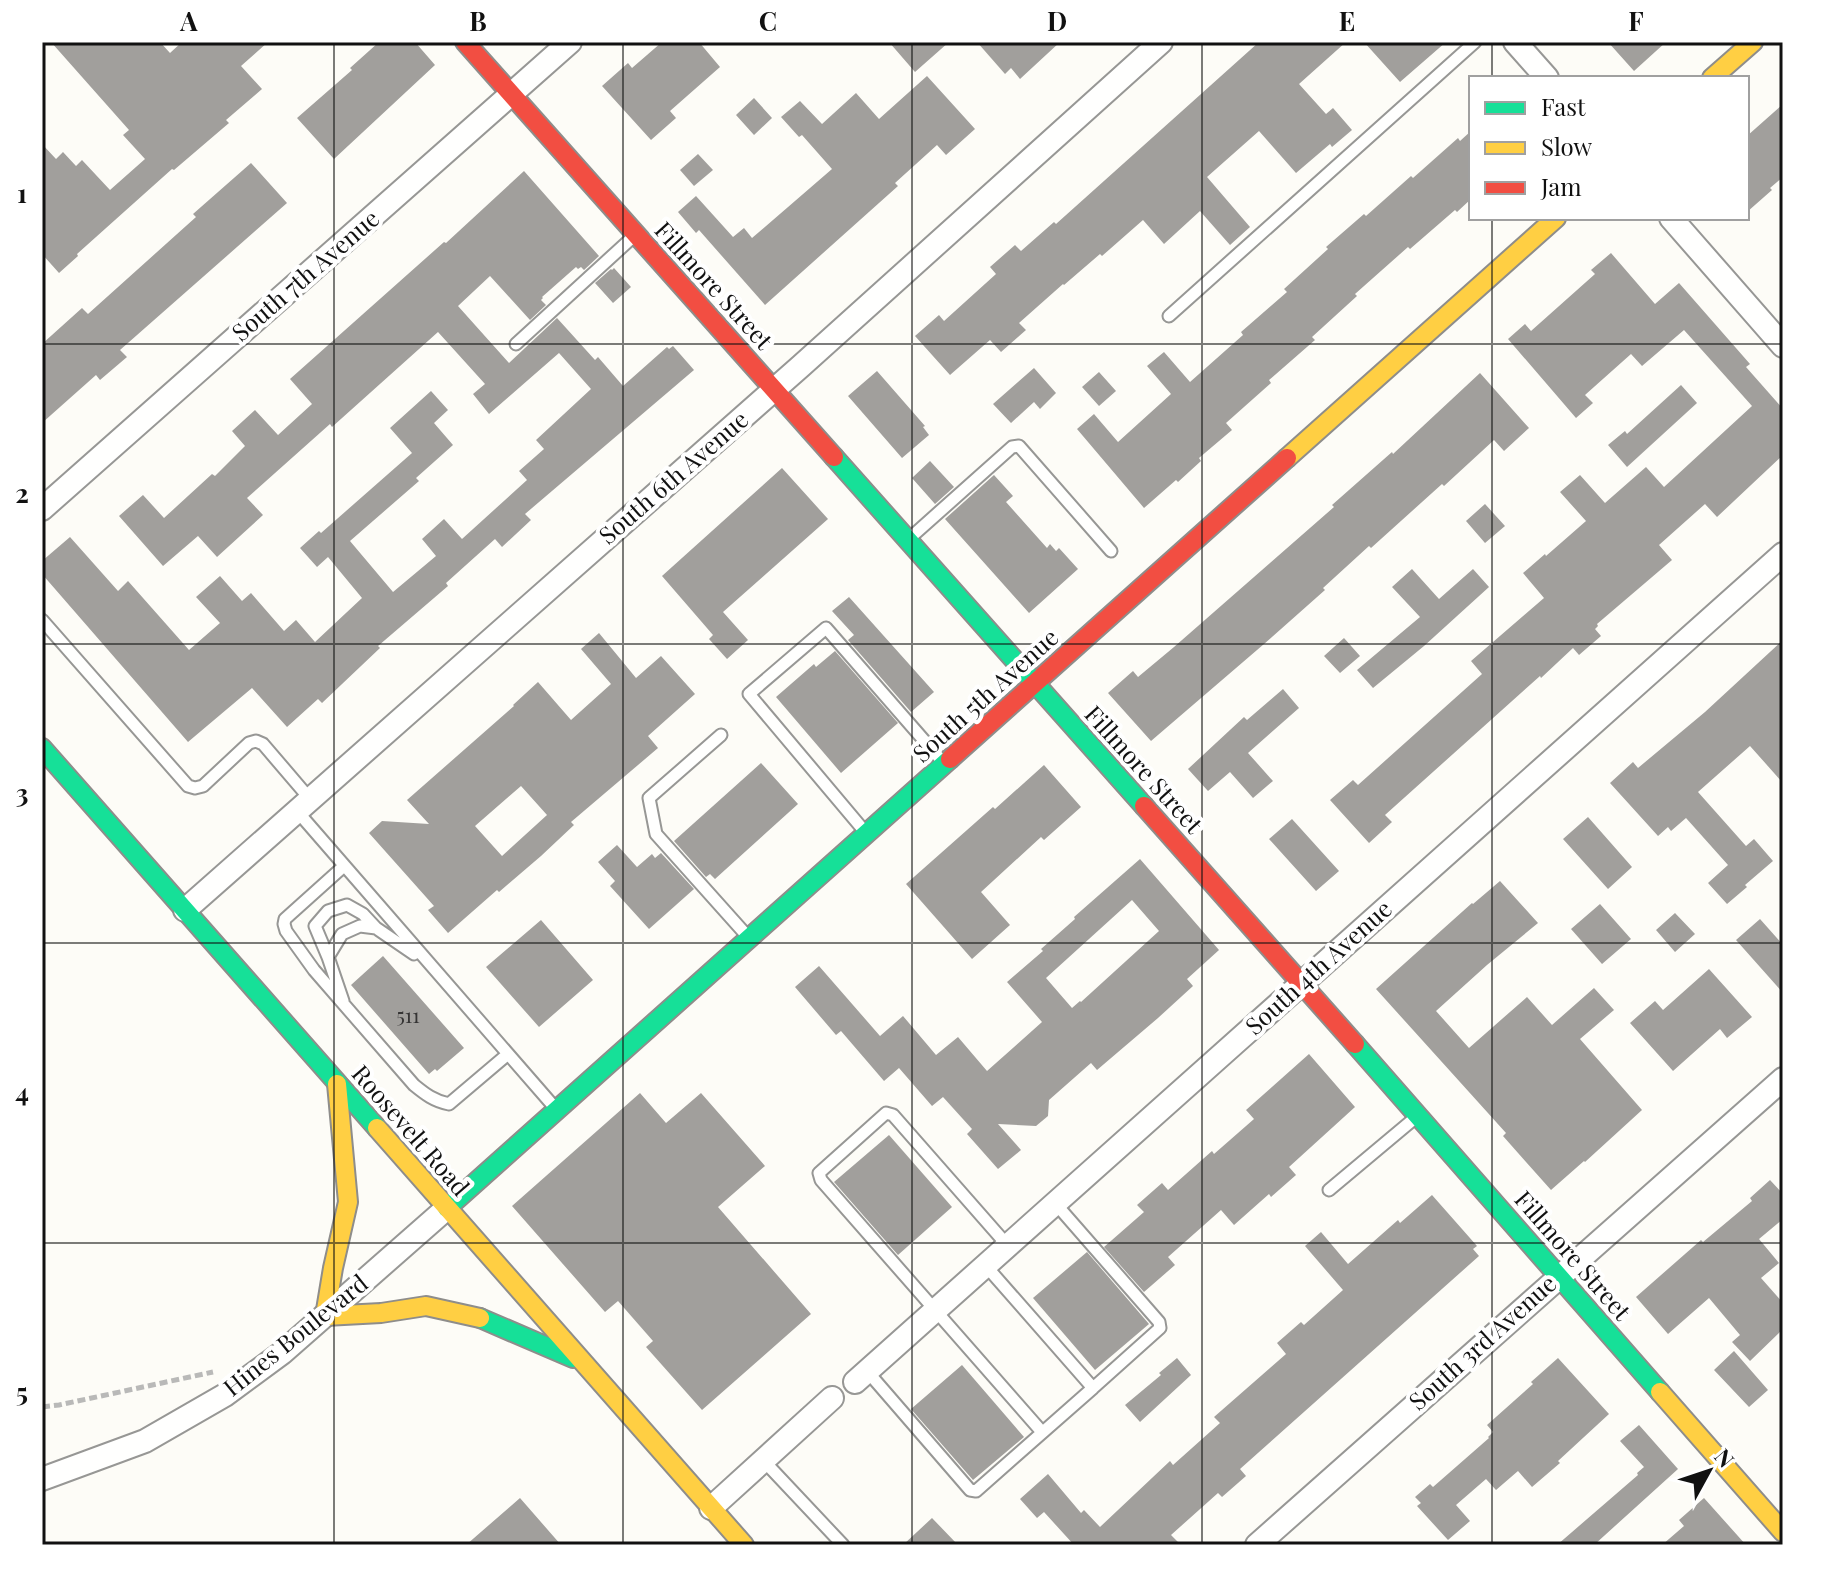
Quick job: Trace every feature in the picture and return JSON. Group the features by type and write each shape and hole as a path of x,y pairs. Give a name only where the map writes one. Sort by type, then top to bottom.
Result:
{"street":[{"name":"Fillmore Street","path":"465,42 1301,983 1783,1532"},
{"name":"South 7th Avenue","path":"43,507 570,42"},
{"name":"South 6th Avenue","path":"185,910 774,390 1161,42"},
{"path":"1515,42 1545,76"},
{"path":"1714,76 1753,42"},
{"name":"South 5th Avenue","path":"447,1208 1554,220"},
{"path":"1673,220 1783,346"},
{"name":"South 4th Avenue","path":"861,1376 1783,554"},
{"name":"Roosevelt Road","path":"42,748 744,1545"},
{"name":"South 3rd Avenue","path":"1257,1545 1783,1079"},
{"path":"337,1084 348,1202 325,1316 381,1313 426,1306 476,1316 583,1362"},
{"name":"Hines Boulevard","path":"42,1479 145,1441 225,1395 282,1353 447,1208"},
{"path":"711,1508 832,1398"}],"lane":[{"path":"1169,316 1475,42"},
{"path":"516,344 635,235"},
{"path":"907,541 1012,447 1019,446 1111,551"},
{"path":"42,620 188,786 203,786 249,743 256,741 263,744 298,810 556,1109"},
{"path":"867,833 749,694 826,628 945,764"},
{"path":"721,735 649,798 656,834 749,938"},
{"path":"344,866 285,919 286,931 314,970 414,1085 439,1102 449,1104 508,1054"},
{"path":"343,1003 315,926 328,911 347,905 428,963"},
{"path":"328,957 342,934 360,926 376,928"},
{"path":"1008,1246 893,1115 886,1113 819,1173 821,1180 1042,1432"},
{"path":"1329,1190 1418,1116"},
{"path":"861,1376 970,1490 976,1491 1093,1388 1160,1328 1159,1322 1055,1203"},
{"path":"986,1266 1093,1388"},
{"path":"763,1460 843,1545"}],"path":[{"path":"42,1407 211,1374 221,1368"}],"building":[{"path":"51,42 160,42 170,53 182,42 268,42 241,66 262,89 226,120 229,123 172,169 59,273 42,254 42,144 56,159 63,152 76,166 82,160 110,190 145,159 123,135 129,130"},
{"path":"379,42 415,42 435,65 334,159 297,118"},
{"path":"662,42 699,42 720,67 670,111 676,118 651,140 602,86 628,63 632,68"},
{"path":"889,42 949,42 915,72"},
{"path":"977,42 1060,42 1020,79 1011,68 1005,74"},
{"path":"1259,42 1346,42 1299,84 1326,114 1333,108 1352,130 1296,173 1259,131 1207,177 1250,227 1230,245 1200,211 1164,244 1143,220 1019,323 1026,330 1001,352 990,340 950,375 915,336 939,315 944,321 996,274 990,267 1015,245 1021,251 1054,222 1056,224"},
{"path":"1364,42 1446,42 1400,82"},
{"path":"1608,42 1666,42 1634,71"},
{"path":"927,76 975,129 946,155 937,145 895,183 898,186 765,305 699,230 696,233 678,212 696,196 733,237 744,228 752,238 832,169 781,117 800,101 822,124 856,93 879,119"},
{"path":"754,98 772,118 754,135 736,115"},
{"path":"1783,104 1783,177 1749,210 1749,134"},
{"path":"1469,133 1469,201 1410,249 1408,247 1355,294 1357,296 1312,337 1315,340 1226,423 1232,430 1199,458 1201,461 1178,482 1176,480 1144,508 1077,429 1094,414 1118,442 1171,394 1147,366 1164,352 1190,382 1287,292 1284,289 1328,249 1326,247 1458,138 1460,141"},
{"path":"698,154 713,170 694,186 680,170"},
{"path":"251,163 287,203 120,350 127,357 100,380 96,375 42,423 42,344 82,308 88,314"},
{"path":"524,171 599,256 584,270 576,267 542,297 546,305 530,320 490,276 458,306 509,363 557,318 623,386 667,347 673,346 694,370 525,514 531,520 502,547 495,539 446,583 448,586 378,646 380,648 322,703 318,699 287,727 252,688 188,742 42,574 42,561 70,537 118,591 128,581 189,650 220,623 196,597 220,576 242,601 251,593 284,631 296,620 315,642 362,598 328,557 317,567 300,548 412,453 390,428 431,391 448,410 434,423 453,445 416,478 419,481 350,541 393,592 436,556 422,539 444,519 462,539 527,480 519,471 544,449 536,440 591,389 559,353 489,414 473,394 485,384 438,332 247,498 263,515 217,557 198,536 163,566 119,516 143,495 164,518 212,474 215,476 245,446 232,431 255,410 278,435 312,404 290,379"},
{"path":"1611,253 1655,304 1679,283 1750,364 1746,367 1783,409 1783,455 1717,517 1705,504 1659,545 1672,560 1597,624 1595,629 1601,636 1579,655 1573,648 1540,676 1385,815 1392,822 1369,843 1330,800 1353,780 1358,785 1482,674 1471,661 1544,598 1523,573 1586,521 1560,492 1580,475 1605,503 1646,467 1664,487 1752,406 1684,330 1642,366 1631,354 1585,395 1593,403 1576,418 1508,339 1525,324 1531,331 1595,274 1591,270"},
{"path":"614,268 631,287 613,303 595,283"},
{"path":"1034,368 1056,393 1040,409 1034,402 1011,423 993,404"},
{"path":"877,371 925,426 929,435 902,458 848,396"},
{"path":"1099,372 1116,391 1099,406 1082,387"},
{"path":"1480,373 1529,428 1504,451 1494,440 1371,548 1369,546 1323,588 1325,590 1151,741 1108,693 1133,671 1138,677 1174,647 1334,507 1332,505 1393,454"},
{"path":"1681,385 1697,403 1627,467 1608,445 1625,431 1627,434"},
{"path":"930,461 954,487 935,504 912,478"},
{"path":"782,468 828,519 723,612 748,640 727,659 709,639 713,635 662,576"},
{"path":"994,475 1013,496 1006,502 1047,548 1050,544 1056,551 1059,548 1078,569 1029,613 945,519"},
{"path":"1485,504 1505,526 1485,543 1466,521"},
{"path":"1412,569 1439,599 1473,569 1489,587 1373,688 1357,670 1420,617 1392,587"},
{"path":"849,597 934,692 911,712 848,640 854,635 832,611"},
{"path":"599,633 636,678 661,656 695,694 648,736 658,748 571,822 574,825 541,856 448,933 428,910 434,906 369,833 382,821 429,824 407,800 538,682 571,720 611,684 581,649","holes":["521,786 547,815 502,856 475,826"]},
{"path":"1344,638 1360,656 1340,673 1324,656"},
{"path":"1783,640 1783,783 1750,746 1698,792 1746,846 1754,839 1773,861 1727,904 1708,883 1728,865 1686,818 1671,831 1668,827 1658,836 1610,783 1633,762 1638,768"},
{"path":"835,651 898,723 841,773 776,697 814,664 816,667"},
{"path":"1283,689 1299,708 1248,753 1273,781 1253,798 1230,772 1208,791 1188,769 1244,717 1247,720"},
{"path":"761,763 798,804 715,879 710,874 706,877 674,841"},
{"path":"1044,765 1081,807 1044,840 1041,837 981,892 1010,925 972,959 906,884"},
{"path":"1588,817 1632,867 1608,889 1563,839"},
{"path":"1292,819 1339,871 1316,891 1269,839"},
{"path":"617,845 637,867 652,854 655,858 661,853 694,889 649,929 610,886 615,881 598,862"},
{"path":"1140,859 1219,950 1187,979 1193,986 1158,1018 1097,1070 1091,1063 1049,1100 1048,1116 1036,1126 998,1124 1021,1150 998,1169 967,1134 972,1129 943,1097 932,1106 899,1068 884,1081 841,1031 836,1035 795,987 819,966 880,1036 903,1016 936,1055 958,1037 987,1071 1042,1022 1007,982 1043,951 1041,949","holes":["1132,900 1159,931 1072,1008 1046,978"]},
{"path":"1500,881 1538,923 1436,1011 1469,1048 1527,997 1552,1025 1594,988 1614,1010 1580,1039 1642,1110 1551,1190 1503,1136 1506,1133 1376,989"},
{"path":"1600,904 1631,939 1602,964 1571,929"},
{"path":"1675,913 1695,934 1675,952 1656,930"},
{"path":"1760,919 1783,945 1783,993 1736,940"},
{"path":"541,920 593,980 539,1027 486,967"},
{"path":"383,956 464,1048 437,1071 435,1069 429,1074 351,985"},
{"path":"1709,969 1752,1017 1727,1038 1720,1029 1673,1071 1630,1023 1655,1001 1663,1010"},
{"path":"1309,1054 1355,1107 1289,1167 1296,1175 1271,1197 1269,1194 1234,1225 1221,1210 1168,1257 1175,1265 1144,1292 1104,1247 1144,1212 1137,1205 1162,1183 1168,1190 1254,1119 1246,1110"},
{"path":"640,1093 666,1123 701,1093 765,1166 718,1207 811,1314 702,1410 646,1347 653,1341 618,1301 605,1312 512,1206"},
{"path":"889,1135 952,1207 898,1255 834,1182"},
{"path":"1770,1180 1783,1194 1783,1219 1759,1239 1779,1263 1761,1278 1783,1303 1783,1329 1750,1361 1732,1342 1740,1335 1709,1298 1668,1334 1636,1297 1701,1240 1703,1242 1752,1201 1750,1198"},
{"path":"1432,1195 1477,1246 1473,1249 1479,1256 1240,1469 1246,1476 1222,1497 1218,1493 1171,1535 1181,1545 1074,1545 1044,1512 1037,1518 1020,1499 1048,1474 1081,1513 1084,1510 1100,1527 1170,1461 1173,1465 1220,1423 1214,1417 1286,1354 1277,1343 1301,1322 1304,1325 1343,1290 1305,1246 1321,1232 1348,1264"},
{"path":"1087,1252 1149,1324 1095,1370 1033,1298"},
{"path":"1734,1351 1768,1390 1749,1407 1714,1370"},
{"path":"1177,1358 1191,1375 1140,1422 1125,1405"},
{"path":"1558,1358 1609,1414 1532,1487 1518,1471 1496,1490 1486,1479 1456,1505 1470,1521 1448,1540 1417,1506 1421,1503 1415,1497 1430,1484 1433,1487 1489,1438 1493,1432 1487,1425"},
{"path":"962,1365 1024,1437 973,1480 911,1409"},
{"path":"1639,1425 1678,1469 1594,1545 1557,1545 1644,1467 1620,1441"},
{"path":"520,1498 561,1545 466,1545"},
{"path":"1704,1498 1746,1545 1662,1545 1684,1526 1679,1520"},
{"path":"932,1518 958,1545 903,1545"}],"traffic: fast":[{"path":"834,457 1144,806"},
{"path":"42,748 377,1128"},
{"path":"447,1208 950,759"},
{"path":"1355,1044 1660,1392"},
{"path":"480,1318 573,1358"}],"traffic: slow":[{"path":"1714,76 1753,42"},
{"path":"1287,458 1554,220"},
{"path":"337,1084 348,1202 325,1316 381,1313 426,1306 480,1318"},
{"path":"377,1128 744,1545"},
{"path":"1660,1392 1783,1532"}],"traffic: jam":[{"path":"465,42 834,457"},
{"path":"950,759 1287,458"},
{"path":"1144,806 1355,1044"}]}
